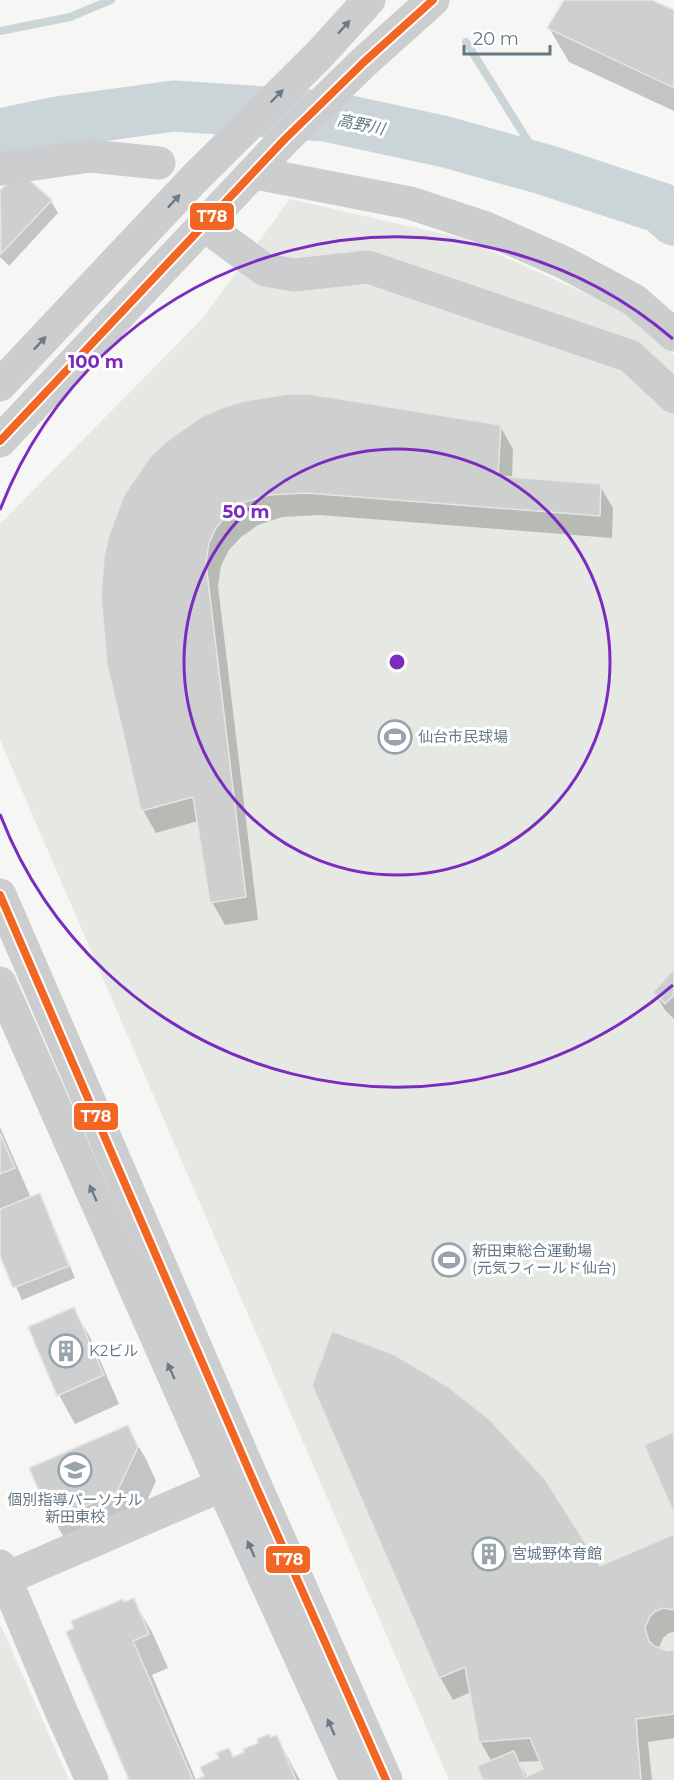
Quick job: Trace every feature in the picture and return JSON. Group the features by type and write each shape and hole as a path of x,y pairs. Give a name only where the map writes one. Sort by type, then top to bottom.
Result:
{"street":[{"path":"0,386 235,137 320,54 369,0"},
{"path":"0,441 284,140 364,62 433,0"},
{"path":"0,169 90,156 159,162"},
{"path":"255,173 410,203 486,228 565,263 634,300 674,335"},
{"path":"204,225 265,270 294,275 369,267 630,356 674,397"},
{"path":"0,895 356,1780"},
{"path":"0,983 236,1479 386,1780"},
{"path":"92,1780 2,1575 236,1479"}],"shaded area":[{"name":"新田東総合運動場 (元気フィールド仙台)","path":"290,199 465,239 627,312 674,355 674,1780 449,1780 0,740 0,524 201,320"},
{"path":"1,1626 69,1780 0,1780"}],"building":[{"path":"564,0 652,0 674,10 674,88 547,28"},
{"path":"25,176 52,200 1,254 0,190 14,178"},
{"path":"287,394 309,394 501,425 498,476 601,484 600,516 306,493 269,495 245,502 228,514 216,528 209,543 206,563 246,897 210,903 193,797 141,811 107,664 101,596 104,557 109,535 124,495 150,457 166,442 203,416 222,408 244,401"},
{"path":"674,969 674,995 665,1004 653,992"},
{"path":"0,1133 15,1168 0,1174"},
{"path":"40,1193 69,1266 13,1288 0,1256 0,1209"},
{"name":"K2ビル","path":"74,1307 104,1375 57,1396 28,1327"},
{"name":"宮城野体育館","path":"332,1331 395,1355 447,1386 489,1419 545,1479 600,1566 674,1534 674,1610 663,1608 656,1611 650,1616 645,1628 649,1641 654,1646 667,1651 674,1649 674,1714 636,1719 641,1780 483,1780 477,1766 514,1751 525,1777 543,1769 530,1738 479,1742 465,1667 439,1678 312,1385"},
{"path":"128,1425 138,1447 117,1492 52,1521 29,1468"},
{"path":"674,1432 674,1514 644,1445"},
{"path":"134,1598 149,1634 133,1641 193,1780 129,1780 66,1632 74,1628 71,1621 123,1599 124,1602"},
{"path":"269,1734 270,1737 277,1735 296,1780 194,1780 204,1776 200,1767 219,1758 216,1753 229,1748 233,1757 244,1752 243,1749 258,1743 257,1739"}],"waterway":[{"path":"0,31 70,17 111,0"},
{"path":"466,42 546,170"},
{"name":"高野川","path":"0,134 57,122 174,106 326,116 446,142 546,170 661,208 674,220"}],"transit line":[{"name":"T78","path":"0,441 284,140 364,62 433,0"},
{"name":"T78","path":"0,895 250,1473 386,1780"}],"place":[{"name":"仙台市民球場","path":"395,737"},
{"name":"新田東総合運動場 (元気フィールド仙台)","path":"449,1260"},
{"name":"K2ビル","path":"66,1351"},
{"name":"個別指導パーソナル 新田東校","path":"75,1470"},
{"name":"宮城野体育館","path":"489,1554"}]}
